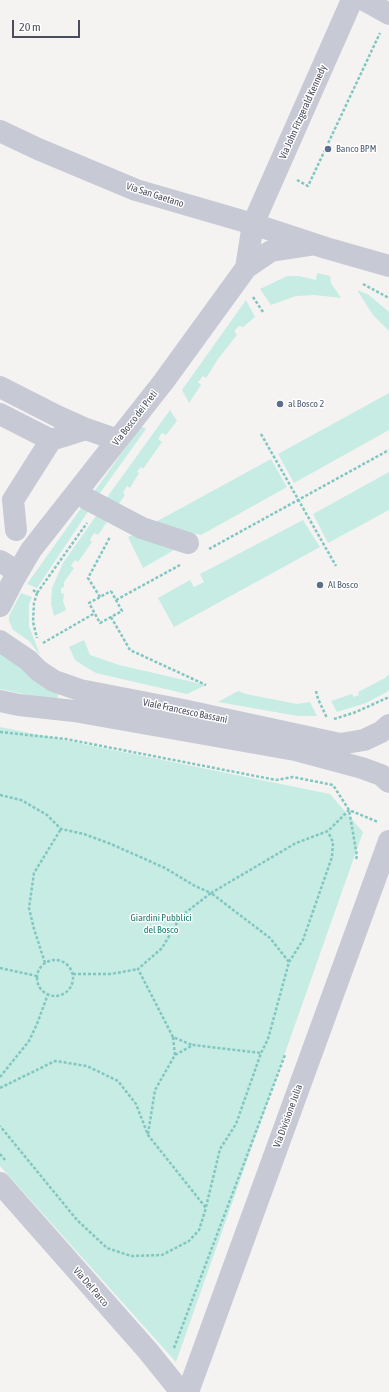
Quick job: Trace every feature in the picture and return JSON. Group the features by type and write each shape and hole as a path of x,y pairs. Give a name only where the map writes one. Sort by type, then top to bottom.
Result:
{"street":[{"name":"Via John Fitzgerald Kennedy","path":"254,224 352,0"},
{"path":"364,0 385,22"},
{"name":"Via San Gaetano","path":"0,131 38,149 136,190 254,224 389,266"},
{"name":"Via Bosco dei Preti","path":"0,606 9,566 31,550 164,381 246,268 254,224"},
{"name":"Via San Gaetano","path":"246,268 271,251 315,244"},
{"path":"0,387 57,416 109,437 116,442"},
{"path":"0,414 51,440"},
{"path":"31,550 26,547 8,526 6,497 51,440 86,429"},
{"path":"87,499 142,528 198,546"},
{"name":"Viale Francesco Bassani","path":"0,641 28,660 39,671 54,681 80,690 183,710 340,744 364,740 385,728"},
{"name":"Viale Francesco Bassani","path":"2,702 74,711 295,750 362,768 385,779"},
{"name":"Viale Francesco Bassani","path":"385,728 376,740 373,749 373,758 376,768 385,779"},
{"name":"Via Divisione Julia","path":"188,1392 389,841"},
{"name":"Via Del Parco","path":"4,1195 148,1351 181,1392"}],"path":[{"path":"277,171 308,186 385,22"},
{"path":"358,280 389,298"},
{"path":"251,294 262,312"},
{"path":"261,434 336,566"},
{"path":"198,546 298,500 389,450"},
{"path":"100,597 88,578 121,517"},
{"path":"116,600 182,564"},
{"path":"111,591 122,610 100,623 89,603 100,597 111,591"},
{"path":"40,645 95,613"},
{"path":"111,617 130,650 206,684"},
{"path":"316,691 318,699 329,720"},
{"path":"0,732 66,739 276,780 293,778 333,785 349,810 357,856 355,864"},
{"path":"0,794 21,800 47,815 60,829 84,834 111,844 165,868 210,893 270,938 289,962"},
{"path":"349,810 378,823"},
{"path":"73,974 111,974 138,969 162,948 181,916 210,893 296,843 328,831 349,810"},
{"path":"45,963 29,908 34,873 60,829"},
{"path":"0,1126 77,1220 107,1248 131,1256 162,1256 189,1241 199,1230 206,1208 220,1149 236,1124 261,1053 268,1039 289,962 304,940 332,857 333,842 328,831"},
{"path":"56,960 67,964 73,974 73,980 68,990 59,995 48,994 39,986 37,976 45,963 56,960"},
{"path":"0,968 37,976"},
{"path":"138,969 173,1037 175,1055"},
{"path":"0,1077 29,1041 48,994"},
{"path":"173,1037 192,1045 261,1053"},
{"path":"148,1135 155,1090 175,1055 192,1045"},
{"path":"169,1343 174,1348 287,1050"},
{"path":"0,1088 55,1061 87,1066 118,1080 136,1104 148,1135 206,1208"}],"green space":[{"path":"317,273 330,276 331,283 341,298 315,295 296,296 271,305 260,289 287,276 299,276 316,280"},
{"path":"357,290 369,295 389,312 389,331 373,315"},
{"path":"246,300 255,317 243,327 239,326 234,331 237,335 218,359 206,378 203,376 198,382 201,385 189,403 182,390"},
{"path":"389,393 389,430 294,483 278,454"},
{"path":"170,410 177,421 166,435 162,433 158,439 162,442 143,469 141,467 137,472 139,473 130,488 127,486 123,493 125,495 116,508 103,503"},
{"path":"141,426 146,429 95,500 91,496"},
{"path":"271,459 287,487 201,535 152,524"},
{"path":"389,472 389,510 328,543 313,514"},
{"path":"84,504 91,507 37,588 27,584"},
{"path":"98,513 109,519 98,535 94,533 90,540 92,542 78,562 75,560 71,566 74,568 64,582 64,587 61,588 61,593 64,594 63,601 66,610 54,616 51,604 52,588 63,563"},
{"path":"303,520 320,547 174,627 158,598 190,580 194,587 204,582 200,574"},
{"path":"138,533 174,550 143,568 128,537"},
{"path":"21,593 32,597 29,604 29,626 40,655 29,641 13,630 9,621 9,616"},
{"path":"84,640 90,655 119,665 206,685 187,694 96,673 75,660 69,647"},
{"path":"0,650 59,692 57,701 0,689"},
{"path":"389,674 389,690 387,692 366,703 337,712 331,701 352,694 354,697 359,695 358,692 385,678"},
{"path":"238,691 246,694 297,704 310,702 317,716 298,716 218,702"},
{"name":"Giardini Pubblici del Bosco","path":"0,727 330,794 363,832 176,1362 0,1166"}],"place":[{"name":"Banco BPM","path":"328,149"},
{"name":"al Bosco 2","path":"280,404"},
{"name":"Al Bosco","path":"320,585"}]}
